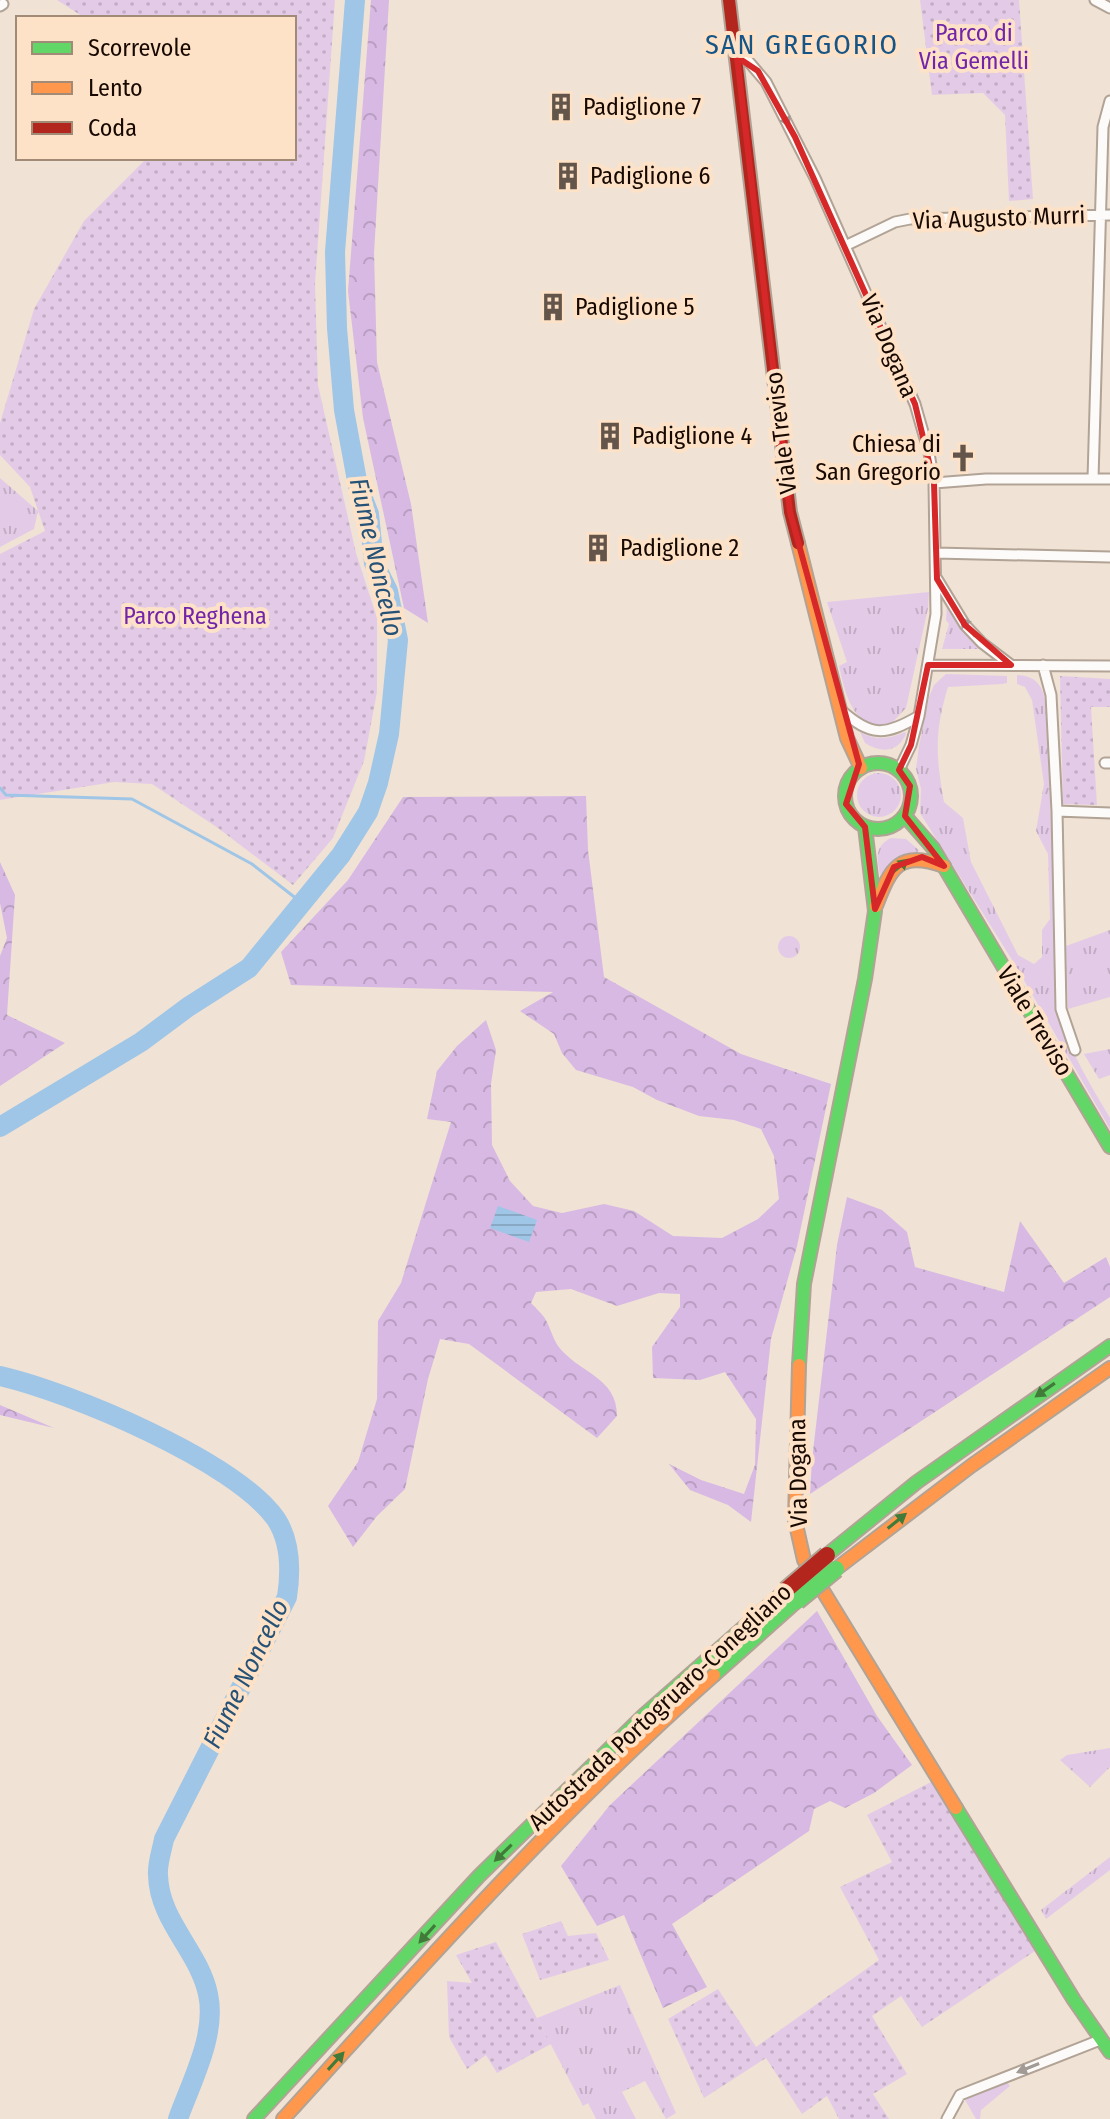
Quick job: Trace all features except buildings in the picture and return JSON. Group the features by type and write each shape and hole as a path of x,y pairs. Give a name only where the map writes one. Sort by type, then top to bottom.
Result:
{"main road":[{"name":"Viale Treviso","path":"729,0 790,512 847,738 861,768"},
{"path":"880,762 899,770 910,786 912,797 905,816 887,828 865,827 850,813 845,793 847,783 861,768 880,762"},
{"name":"Viale Treviso","path":"905,816 933,848 1110,1147"},
{"name":"Via Dogana","path":"865,827 875,909"},
{"name":"Via Dogana","path":"944,866 922,857 910,858 894,867 875,909 865,979 804,1284 794,1479 795,1520 804,1560 828,1601 1105,2046"},
{"name":"Autostrada Portogruaro-Conegliano","path":"254,2119 479,1876 644,1715 832,1562 917,1482 1110,1343"},
{"name":"Autostrada Portogruaro-Conegliano","path":"832,1562 1110,1368"},
{"path":"1073,1392 1110,1375"},
{"name":"Autostrada Portogruaro-Conegliano","path":"283,2119 496,1885 792,1596"}],"street":[{"path":"1095,0 1110,8"},
{"name":"Via Dogana","path":"737,57 749,62 766,82 815,178 915,404 929,453 934,483 936,614 919,716 911,745 899,770"},
{"path":"1093,479 1105,215 1103,127 1110,101"},
{"name":"Via Augusto Murri","path":"845,246 895,222 910,219 1105,215"},
{"path":"934,483 986,479 1110,479"},
{"path":"936,553 1110,557"},
{"path":"937,579 965,625 982,643 1011,665"},
{"path":"928,665 1110,666"},
{"path":"1043,665 1051,695 1061,1009 1075,1050"},
{"path":"840,709 864,727 884,733 919,716"},
{"path":"1057,811 1110,813"},
{"path":"947,2119 960,2095 1105,2046"}],"highlighted area":[{"path":"737,57 758,71 795,137 915,404 934,483 937,579 965,625 1011,665 928,665 911,745 899,770 910,786 905,816 944,866 922,857 894,867 875,909 865,827 846,804 859,764 790,512"}],"green space":[{"name":"Parco Reghena","path":"57,0 335,0 315,284 318,385 356,553 377,618 377,692 364,761 333,838 293,885 218,828 152,784 114,782 0,800 0,554 45,531 30,487 0,455 0,423 34,309 84,221 145,160 296,160 296,16 82,16"},
{"path":"371,0 389,0 374,253 377,362 411,504 428,623 404,608 363,418 348,291"},
{"name":"Parco di Via Gemelli","path":"920,0 1019,0 1033,199 1009,201 1005,115 983,93 932,95"},
{"path":"0,478 38,511 34,529 0,547"},
{"path":"929,592 906,708 888,727 866,723 853,708 844,687 839,666 847,662 827,602"},
{"path":"947,604 968,637 982,649 942,649 949,624 946,620"},
{"path":"946,674 1007,676 1007,683 1002,684 948,687 938,731 939,771 944,802 963,818 971,862 1018,955 1034,964 1042,957 1042,930 1050,919 1048,854 1036,831 1044,784 1032,700 1025,687 1017,684 1017,675 1034,680 1043,691 1048,725 1057,1008 1073,1051 1110,1118 1110,1129 1014,963 920,813 921,789 916,769 919,746 929,697 934,685"},
{"path":"1060,676 1110,679 1110,707 1091,707 1097,805 1063,804"},
{"path":"860,732 877,738 906,734 899,745 883,750 865,743"},
{"path":"879,773 895,779 901,795 895,811 879,817 863,811 857,795 863,779"},
{"path":"586,796 588,850 604,977 741,1054 831,1084 797,1246 771,1339 751,1522 728,1505 690,1490 669,1464 701,1480 744,1494 755,1465 756,1419 725,1372 700,1380 653,1378 652,1347 680,1307 680,1294 659,1293 617,1306 571,1289 536,1292 531,1303 544,1317 558,1346 566,1355 604,1383 611,1392 617,1416 597,1438 469,1344 440,1339 428,1379 405,1489 377,1516 353,1547 328,1506 358,1462 377,1399 378,1321 401,1283 451,1122 427,1119 437,1071 457,1046 486,1020 496,1050 491,1084 492,1145 510,1181 533,1206 562,1213 604,1204 634,1211 673,1236 722,1238 758,1219 779,1199 774,1156 761,1129 734,1120 699,1116 633,1087 576,1070 562,1053 554,1034 520,1011 553,992 291,985 281,952 348,880 403,797"},
{"path":"891,838 906,839 920,851 895,858 880,875 879,849"},
{"path":"0,862 15,895 7,1015 65,1043 0,1086 0,956 7,938 0,903"},
{"path":"1110,930 1110,997 1068,1009 1066,946"},
{"path":"789,936 797,939 800,947 797,955 789,958 781,955 778,947 781,939"},
{"path":"1110,1049 1110,1075 1099,1079 1084,1054"},
{"path":"847,1197 882,1210 907,1232 915,1267 1004,1292 1020,1221 1064,1283 1106,1257 1110,1267 1110,1297 810,1494 837,1245"},
{"path":"0,1405 54,1428 0,1415"},
{"path":"817,1611 877,1716 912,1765 874,1793 845,1808 830,1801 814,1809 809,1831 672,1924 707,1987 663,2008 624,1915 597,1926 561,1866 610,1805"},
{"path":"1110,1748 1110,1767 1090,1787 1060,1760 1067,1755"},
{"path":"933,1781 1035,1951 922,2027 901,1996 872,2016 907,2074 873,2094 889,2119 839,2119 827,2096 802,2114 766,2058 704,2098 668,2019 718,1989 756,2047 879,1960 840,1887 892,1862 867,1815"},
{"path":"1110,1857 1110,1870 1046,1919 1041,1910"},
{"path":"561,1921 568,1936 596,1933 609,1960 540,1980 522,1934"},
{"path":"496,1942 551,2044 497,2073 486,2055 467,2069 449,2037 447,1981 472,1983 456,1955"},
{"path":"620,1985 676,2113 666,2119 645,2081 622,2092 636,2119 596,2119 588,2103 583,2106 537,2018"},
{"path":"1006,2081 1010,2086 981,2110 980,2119 976,2119 964,2098"}],"water":[{"path":"498,1206 537,1220 529,1242 490,1228"}],"waterway":[{"name":"Fiume Noncello","path":"0,1127 141,1042 249,968 341,855 368,812 378,783 389,734 398,640 388,591 374,563 369,514 358,486 344,410 337,328 335,252 355,0"},
{"path":"0,788 6,795 132,799 252,864 302,903"},
{"name":"Fiume Noncello","path":"0,1376 107,1413 189,1452 255,1497 276,1519 285,1537 289,1567 287,1597 164,1839 159,1862 160,1892 165,1907 197,1964 208,1994 210,2010 206,2042 178,2119"}],"traffic: fast":[{"path":"872,763 884,763 896,768 906,778 911,796 909,809 896,824 884,829 872,829 860,824 850,814 845,802 845,790 850,778 860,768 872,763"},
{"path":"905,816 933,848 1110,1147"},
{"path":"799,1365 804,1284 865,979 875,911 865,827"},
{"path":"827,1555 917,1482 1110,1346"},
{"path":"797,1601 836,1569"},
{"path":"254,2119 479,1876 644,1715 786,1590"},
{"path":"714,1675 797,1601"},
{"path":"956,1808 1074,2000 1110,2052"}],"traffic: slow":[{"path":"798,543 847,738 861,768"},
{"path":"876,906 892,872 899,865 916,860 944,866"},
{"path":"799,1365 795,1520 804,1560 956,1808"},
{"path":"836,1569 971,1466 1110,1368"},
{"path":"283,2119 546,1835 714,1675"}],"traffic: jam":[{"path":"729,0 790,512 798,543"},
{"path":"786,1590 827,1555"}],"place":[{"name":"Padiglione 7","path":"561,107"},
{"name":"Padiglione 6","path":"568,176"},
{"name":"Padiglione 5","path":"553,307"},
{"name":"Padiglione 4","path":"610,436"},
{"name":"Chiesa di San Gregorio","path":"963,458"},
{"name":"Padiglione 2","path":"598,548"}],"district":[{"name":"SAN GREGORIO","path":"802,44"}]}
